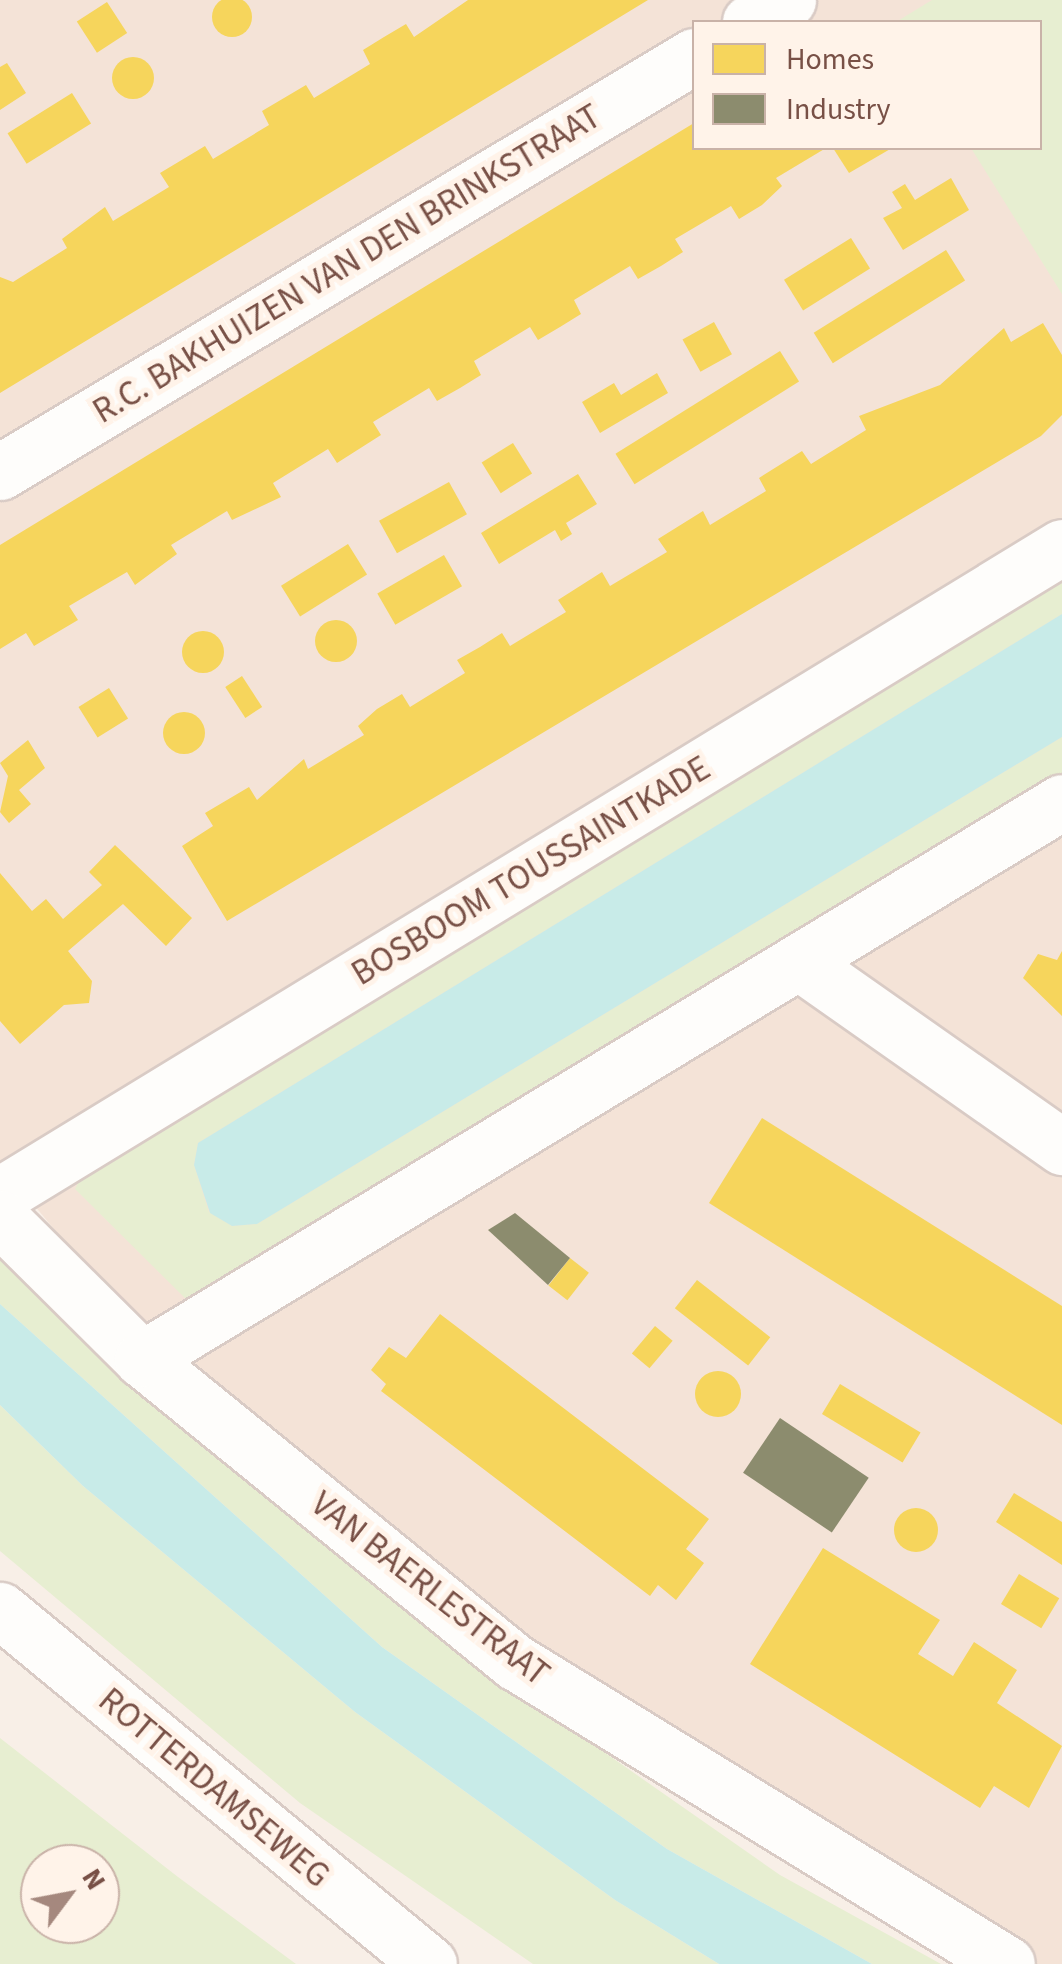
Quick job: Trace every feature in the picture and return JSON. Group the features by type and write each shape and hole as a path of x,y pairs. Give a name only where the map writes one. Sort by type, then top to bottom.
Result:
{"street":[{"path":"753,20 788,0"},
{"name":"R.C. BAKHUIZEN VAN DEN BRINKSTRAAT","path":"0,472 692,57"},
{"name":"BOSBOOM TOUSSAINTKADE","path":"0,1194 1062,547"},
{"path":"142,1359 1062,802"},
{"path":"798,962 1062,1147"},
{"name":"VAN BAERLESTRAAT","path":"0,1218 142,1359 515,1662 1007,1964"},
{"name":"ROTTERDAMSEWEG","path":"0,1610 429,1964"}],"shaded area":[{"path":"0,0 1062,0 1062,1964 1015,1964 550,1656 122,1311 0,1164"}],"green space":[{"path":"932,0 1062,0 1062,294 972,150 1042,150 1042,20 899,20"},
{"path":"1062,574 1062,614 198,1143 194,1165 209,1212 232,1226 257,1224 1062,737 1062,774 192,1305 75,1189 89,1162"},
{"path":"0,1257 287,1512 541,1708 780,1875 941,1964 872,1964 667,1849 382,1647 0,1304"},
{"path":"0,1405 83,1486 355,1712 615,1900 719,1964 533,1964 300,1803 0,1551"},
{"path":"0,1738 178,1877 296,1964 0,1964"}],"water":[{"path":"1062,614 1062,737 257,1224 232,1226 210,1213 194,1165 198,1143"},
{"path":"0,1304 382,1647 667,1849 872,1964 719,1964 615,1900 355,1712 83,1486 0,1405"}],"building: Homes":[{"path":"224,-1 240,-1 250,9 250,25 240,35 224,35 214,25 214,9"},
{"path":"468,0 648,0 0,393 0,277 13,282 67,248 62,239 105,207 113,221 169,187 160,173 205,146 213,159 269,125 262,111 306,85 314,98 370,64 363,50 384,37 406,24 414,37"},
{"path":"107,2 127,33 97,53 77,22"},
{"path":"133,57 148,63 154,78 148,93 133,99 118,93 112,78 118,63"},
{"path":"7,63 26,93 0,110 0,67"},
{"path":"72,93 91,124 27,164 8,133"},
{"path":"692,124 692,150 823,150 776,178 782,186 739,219 731,206 675,239 683,252 661,266 638,279 630,266 574,300 581,314 560,327 538,340 530,327 474,361 481,375 460,388 437,401 429,388 373,422 381,435 337,463 328,449 273,483 281,497 232,520 227,511 171,545 177,554 135,585 127,572 69,606 78,620 34,646 26,633 0,649 0,545"},
{"path":"834,150 889,150 849,173"},
{"path":"951,178 969,210 903,250 883,218 902,208 892,192 905,184 915,200"},
{"path":"851,238 870,269 803,310 784,280"},
{"path":"946,250 965,281 833,363 814,333"},
{"path":"714,322 732,354 700,372 683,339"},
{"path":"1043,323 1062,355 1062,415 1041,436 227,921 182,846 213,826 205,813 249,787 257,800 304,759 308,769 364,735 358,726 377,709 402,694 410,707 465,673 457,660 502,633 510,646 566,612 558,600 602,572 610,586 667,552 658,539 703,511 710,525 766,491 759,478 802,451 811,464 866,430 859,416 940,385 1004,328 1011,342"},
{"path":"780,351 799,382 635,484 615,454"},
{"path":"657,373 668,393 600,433 582,402 614,383 621,395"},
{"path":"513,443 532,474 501,493 482,463"},
{"path":"578,474 597,504 566,523 572,534 561,541 555,530 499,564 481,533"},
{"path":"449,482 467,514 397,553 379,521"},
{"path":"348,544 367,575 300,616 281,586"},
{"path":"444,555 462,586 395,625 377,594"},
{"path":"336,620 351,626 357,641 351,656 336,662 321,656 315,641 321,626"},
{"path":"203,631 218,637 224,652 218,667 203,673 188,667 182,652 188,637"},
{"path":"242,676 262,707 245,718 225,687"},
{"path":"109,688 128,719 98,738 78,707"},
{"path":"184,712 199,718 205,733 199,748 184,754 169,748 163,733 169,718"},
{"path":"28,740 45,768 19,790 31,804 9,823 0,812 8,776 0,763"},
{"path":"115,845 192,918 166,946 123,904 68,951 92,981 89,1003 64,1005 20,1044 0,1021 0,873 32,911 46,899 63,919 102,885 89,872"},
{"path":"1062,951 1062,1016 1023,978 1038,954 1057,960"},
{"path":"762,1118 1062,1306 1062,1425 709,1203"},
{"path":"570,1258 589,1273 567,1300 548,1286"},
{"path":"697,1280 770,1337 748,1366 675,1308"},
{"path":"440,1314 709,1519 686,1549 704,1563 676,1600 658,1585 650,1596 381,1391 386,1384 371,1370 389,1347 406,1358"},
{"path":"655,1326 673,1341 649,1368 632,1354"},
{"path":"718,1371 734,1378 741,1394 734,1410 718,1417 702,1410 695,1394 702,1378"},
{"path":"840,1384 921,1432 903,1462 822,1414"},
{"path":"1014,1493 1062,1522 1062,1565 996,1522"},
{"path":"916,1508 932,1514 938,1530 932,1546 916,1552 900,1546 894,1530 900,1514"},
{"path":"823,1548 940,1620 918,1654 953,1676 974,1642 1017,1670 997,1703 1062,1746 1029,1808 994,1786 980,1808 750,1664"},
{"path":"1019,1574 1059,1598 1041,1628 1001,1604"}],"building: Industry":[{"path":"515,1213 570,1258 548,1285 488,1230"},
{"path":"780,1418 869,1478 832,1533 743,1473"}]}
